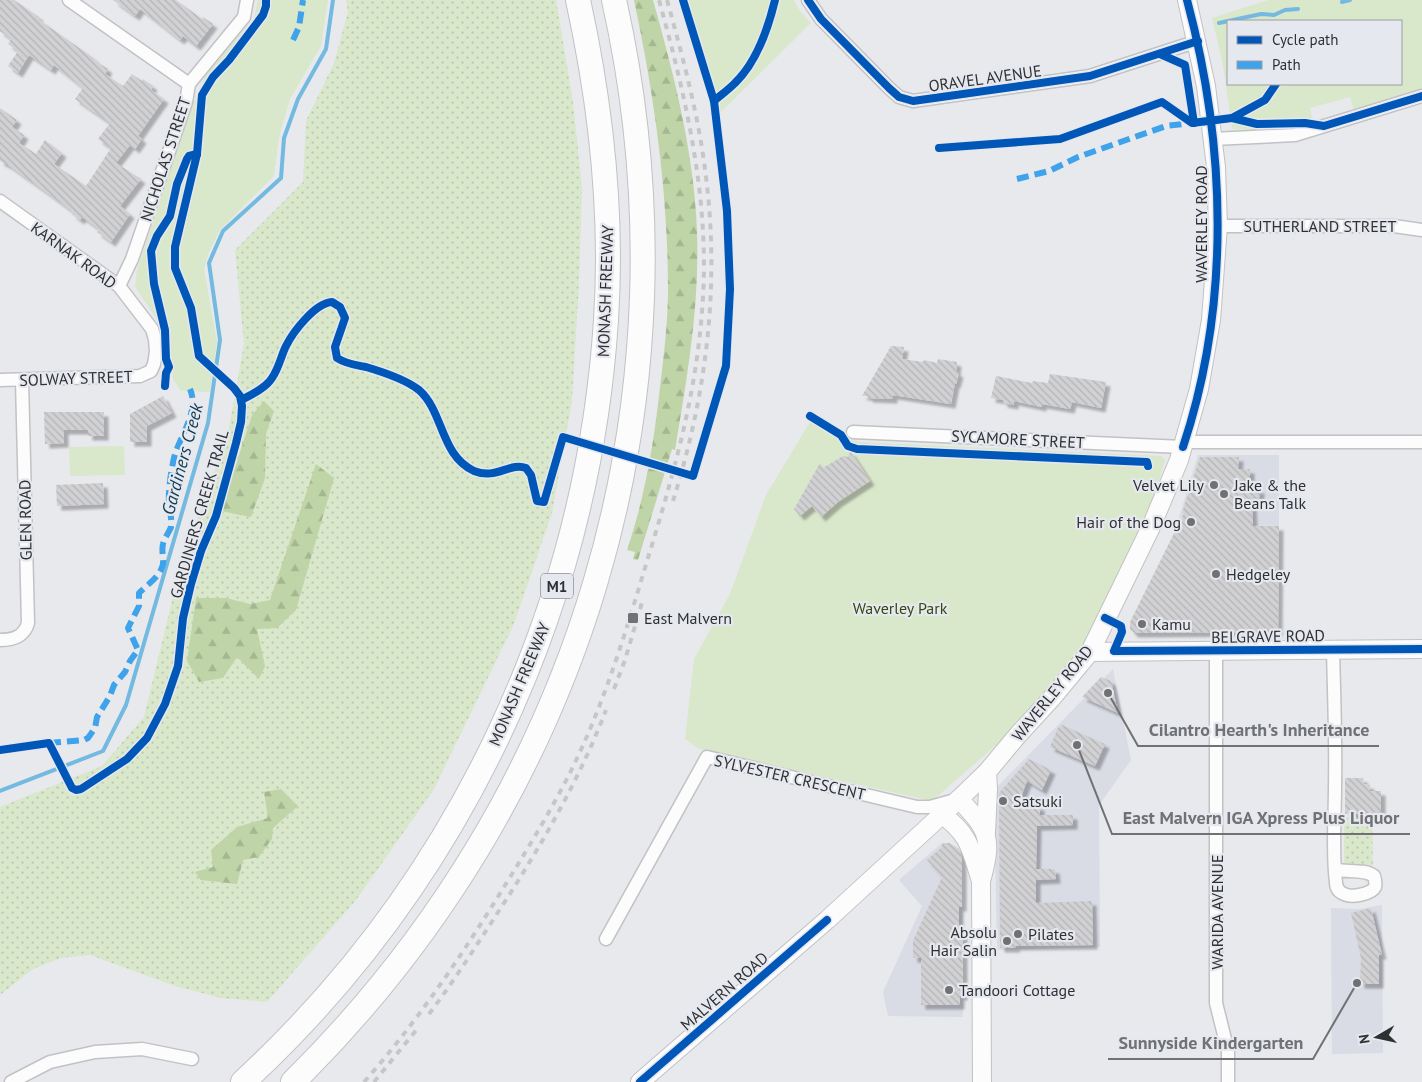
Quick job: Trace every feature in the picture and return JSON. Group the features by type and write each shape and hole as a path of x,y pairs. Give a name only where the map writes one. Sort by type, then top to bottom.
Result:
{"highway":[{"name":"MONASH FREEWAY","path":"243,1082 284,1042 344,976 394,912 440,843 485,764 503,726 525,676 554,598 569,546 598,408 606,317 607,230 601,134 588,44 578,0"},
{"name":"M1","path":"293,1082 340,1033 393,971 443,904 472,860 536,741 571,656 592,595 624,464 637,376 641,321 643,231 640,179 630,83 614,0"}],"main road":[{"name":"WAVERLEY ROAD","path":"987,772 1090,652 1151,527 1184,445 1199,389 1211,320 1218,226 1217,177 1206,86 1188,0"},
{"name":"BELGRAVE ROAD","path":"1090,652 1422,649"},
{"name":"MALVERN ROAD","path":"640,1082 827,920 935,811 959,799 987,772"},
{"path":"982,1082 981,881 988,851 986,832 987,772"},
{"path":"959,799 986,832"},
{"path":"935,811 959,828 968,840 981,881"}],"street":[{"name":"NICHOLAS STREET","path":"69,0 189,84 186,102 132,259 119,286"},
{"path":"189,84 244,17 247,0"},
{"name":"ORAVEL AVENUE","path":"811,1 820,19 889,88 899,97 913,101 1090,76 1198,41"},
{"path":"1213,139 1295,135 1422,96"},
{"name":"KARNAK ROAD","path":"0,201 119,286 148,324 154,335 156,352 151,371"},
{"name":"SUTHERLAND STREET","path":"1218,226 1394,226 1422,230"},
{"name":"SOLWAY STREET","path":"0,380 140,376 151,371"},
{"name":"GLEN ROAD","path":"0,640 16,638 26,630 28,623 22,380"},
{"name":"SYCAMORE STREET","path":"853,432 1184,445 1422,442"},
{"name":"WARIDA AVENUE","path":"1216,650 1216,1003 1228,1051 1228,1082"},
{"path":"1333,650 1336,779 1335,866"},
{"name":"SYLVESTER CRESCENT","path":"606,939 707,757 935,811"},
{"path":"11,1082 50,1062 95,1052 142,1049 192,1059"}],"shaded area":[{"path":"1198,455 1279,455 1279,526 1177,524"},
{"path":"1113,669 1131,760 1099,805 1100,947 997,950 994,790"},
{"path":"942,843 949,843 959,849 962,854 963,1017 888,1016 883,992 922,906 899,880"},
{"path":"1382,905 1383,1053 1332,1054 1331,908 1359,909"}],"green space":[{"path":"258,0 328,0 321,46 290,99 279,137 274,176 220,230 209,252 204,269 217,342 210,392 181,391 173,379 167,340 156,318 135,287 137,270 189,114 205,76 254,18"},
{"path":"346,0 556,0 573,102 582,188 572,400 552,513 514,624 434,789 356,900 267,1002 221,998 175,986 90,955 61,958 33,969 0,995 0,807 102,766 144,717 178,576 229,428 244,344 235,250 303,182 306,121 334,63 348,12"},
{"path":"634,0 653,0 682,114 692,172 697,231 695,313 675,450 672,449 638,560 633,559 635,552 627,550 644,490 652,449 664,350 668,289 663,180 654,107"},
{"path":"680,0 794,0 800,11 811,23 720,113 710,102"},
{"path":"1268,0 1422,0 1422,90 1354,110 1350,97 1310,108 1313,121 1280,131 1232,129 1223,65 1212,18"},
{"path":"264,401 274,411 266,434 265,478 251,517 221,511 252,415"},
{"name":"Waverley Park","path":"810,422 860,442 1162,456 1165,461 1145,525 1097,617 1083,649 1010,733 932,801 699,749 685,739 694,659 730,594 766,495"},
{"path":"124,446 125,475 70,476 69,447"},
{"path":"316,464 334,478 296,610 277,628 257,629 265,666 259,679 237,657 223,678 199,682 187,661 196,598 226,598 250,604 270,600"},
{"path":"281,789 298,806 273,828 272,839 259,857 243,860 237,884 201,880 195,872 213,867 211,850 237,827 268,818 264,792"},
{"path":"1357,816 1372,816 1373,867 1344,867 1344,818 1357,818"}],"building":[{"path":"0,0 14,0 39,17 38,19 108,69 105,74 123,86 132,74 153,86 151,90 164,99 138,136 142,139 135,149 130,145 116,163 141,179 120,206 130,214 111,242 97,232 99,229 82,217 80,220 72,214 73,212 46,192 0,161 0,108 17,120 12,127 24,135 19,143 36,154 45,140 62,153 54,164 86,186 111,148 98,139 110,123 75,99 83,88 54,65 51,70 29,55 18,73 8,66 18,51 8,44 11,39 0,31"},
{"path":"113,0 176,0 202,19 203,17 213,24 196,46 183,36 180,40 140,9 135,16"},
{"path":"891,346 904,347 902,359 923,362 924,360 937,363 938,359 957,362 956,372 959,373 951,404 893,395 893,399 862,396"},
{"path":"1050,374 1106,382 1101,408 1072,402 1070,409 1042,404 1042,407 1014,401 1014,405 1003,403 1003,400 991,398 996,376 1032,383 1033,381 1048,383"},
{"path":"163,396 172,413 147,426 147,442 130,442 130,414"},
{"path":"44,412 104,412 104,436 88,436 88,430 64,430 64,443 45,444"},
{"path":"850,451 870,481 838,502 821,517 812,506 800,516 794,509 820,463 823,468 843,456 848,457"},
{"name":"Hedgeley","path":"1200,457 1239,457 1238,469 1250,469 1250,489 1260,489 1259,500 1252,500 1253,526 1279,526 1278,632 1134,633 1130,629 1130,622 1184,513 1182,513"},
{"path":"103,483 104,504 57,506 56,485"},
{"path":"1101,677 1111,681 1118,713 1082,697"},
{"path":"1062,725 1105,744 1095,766 1050,747 1058,728"},
{"path":"1029,759 1051,770 1042,790 1027,781 1018,805 1040,806 1040,815 1073,815 1073,825 1037,826 1036,869 1055,869 1056,879 1036,880 1036,903 1092,901 1093,945 1015,946 1016,948 1000,948 999,793"},
{"path":"1345,778 1363,778 1364,784 1370,785 1370,791 1381,791 1381,812 1345,814"},
{"path":"942,843 949,843 959,849 962,857 962,907 959,907 959,928 963,928 963,996 960,996 960,1005 921,1005 921,958 913,958 913,941 942,877 927,860 942,847"},
{"path":"1371,908 1382,955 1379,955 1379,984 1360,984 1361,958 1351,913"}],"waterway":[{"name":"Gardiners Creek","path":"0,791 103,751 126,705 208,423 220,340 209,263 223,231 281,178 284,138 298,99 326,49 333,0"},
{"path":"1342,2 1350,0"},
{"path":"1233,20 1261,14 1274,15 1285,10 1298,9"},
{"path":"1219,23 1227,21"}],"railway":[{"path":"364,1082 403,1035 455,962 526,852 566,780 584,743 612,671 662,513 688,409 694,374 703,303 704,266 703,232 696,165 684,98 659,0"},
{"path":"667,0 685,66 699,132 710,218 711,259 707,341 702,381 694,422 673,501"},
{"path":"614,689 625,660 643,599"},
{"path":"429,1014 468,958 539,846 582,766 606,710"},
{"path":"374,1082 418,1028"}],"marked path":[{"path":"293,40 299,27 303,0"},
{"path":"1017,179 1049,171 1078,157 1166,126 1192,123"},
{"path":"49,743 88,738 95,728 97,717 110,696 114,685 125,672 138,650 128,628 139,606 139,593 155,578 163,565 163,544 171,527 169,487 174,458 191,415 192,398 190,389"}],"cycle path":[{"name":"GARDINERS CREEK TRAIL","path":"0,750 49,743 72,788 76,790 81,789 127,759 147,738 165,704 178,666 183,618 191,584 201,551 216,516 241,422 242,406 240,396 234,388 199,356 191,308 175,268 175,247 197,154 202,95 213,77 229,60 263,15 266,0"},
{"path":"241,400 258,391 269,382 286,346 299,326 319,307 332,302 340,307 345,318 335,347 337,358 347,363 394,376 419,390 427,399 455,455 463,464 474,471 489,473 514,467 526,468 531,475 537,501 544,502 563,437 693,476 726,366 730,289 727,211 714,101 683,0"},
{"path":"714,101 735,83 750,65 761,44 775,0"},
{"path":"808,0 821,19 889,88 899,97 913,101 1090,76 1198,41"},
{"path":"1183,447 1199,392 1209,337 1216,281 1218,224 1216,167 1210,111 1200,55 1187,0"},
{"path":"1160,54 1185,65 1194,123"},
{"path":"939,148 1060,139 1162,102 1192,123 1232,118 1265,100 1275,85"},
{"path":"1232,118 1257,124 1305,123 1324,126 1422,96"},
{"path":"165,386 166,373 169,367 166,359 165,330 154,284 151,251 157,236 170,216 177,184 187,159 189,156 197,154"},
{"path":"810,416 841,435 848,446 857,449 1147,462 1148,466"},
{"path":"1105,618 1121,626 1122,632 1114,651 1422,649"},
{"path":"640,1082 827,920"}],"place":[{"name":"Velvet Lily","path":"1214,485"},
{"name":"Jake & the Beans Talk","path":"1224,494"},
{"name":"Hair of the Dog","path":"1191,522"},
{"name":"Hedgeley","path":"1216,574"},
{"name":"East Malvern","path":"633,618"},
{"name":"Kamu","path":"1142,624"},
{"name":"Cilantro Hearth's Inheritance","path":"1108,693"},
{"name":"East Malvern IGA Xpress Plus Liquor","path":"1077,745"},
{"name":"Satsuki","path":"1003,801"},
{"name":"Pilates","path":"1018,934"},
{"name":"Absolu Hair Salin","path":"1007,941"},
{"name":"Sunnyside Kindergarten","path":"1357,983"},
{"name":"Tandoori Cottage","path":"949,990"}]}
